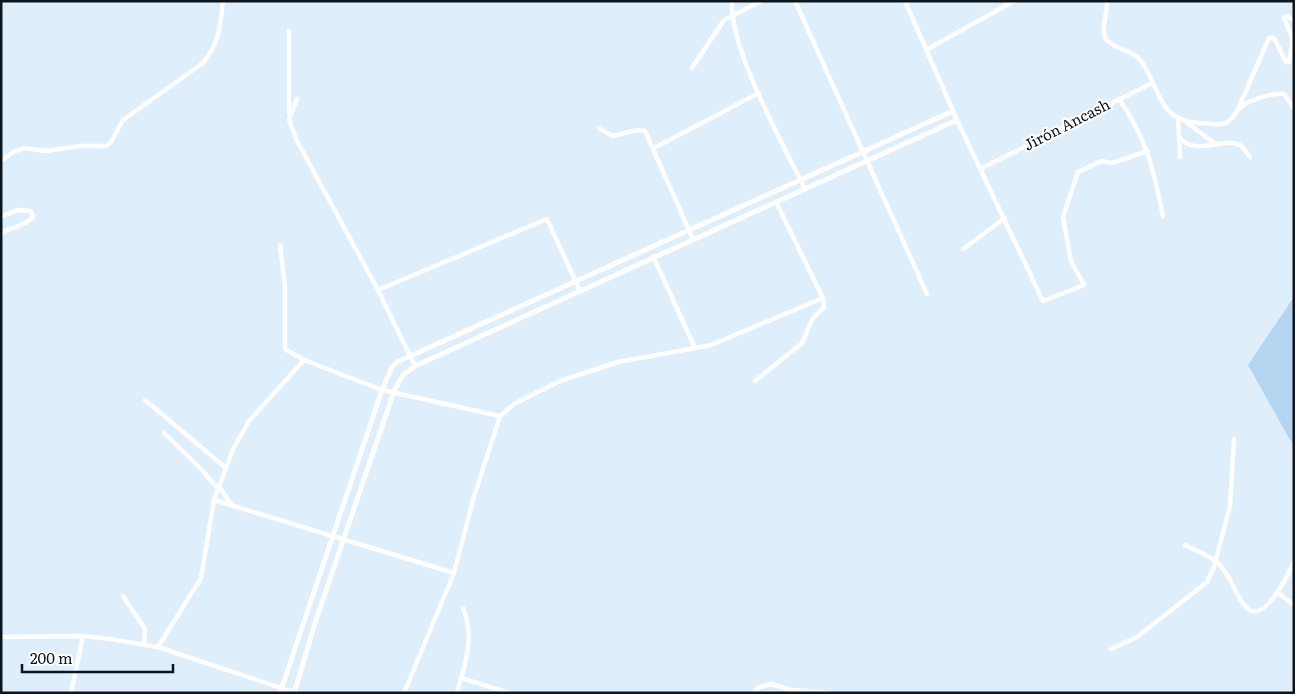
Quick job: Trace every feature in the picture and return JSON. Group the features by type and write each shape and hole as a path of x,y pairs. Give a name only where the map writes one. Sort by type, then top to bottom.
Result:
{"street":[{"path":"1,161 13,152 24,148 46,151 80,146 106,146 111,142 123,120 203,63 213,50 219,36 223,1"},
{"path":"732,1 731,16 736,36 759,93 805,189"},
{"path":"692,68 719,25 731,16 762,1"},
{"path":"795,1 928,294"},
{"path":"905,1 957,120 982,168 1041,300 1045,301 1082,288 1083,282 1071,261 1062,217 1078,172 1101,160 1112,163 1148,152"},
{"path":"1107,1 1104,32 1106,39 1140,60 1168,112 1184,121 1223,124 1232,118 1269,38 1274,38 1286,62 1290,62 1293,39 1284,18 1286,16 1294,20"},
{"path":"926,50 1011,2"},
{"path":"289,31 289,119 296,139 315,170 378,290 415,366"},
{"name":"Jirón Ancash","path":"982,168 1152,82"},
{"path":"654,148 759,93"},
{"path":"1238,108 1253,100 1281,93 1288,98 1294,108"},
{"path":"289,119 297,99"},
{"path":"1119,99 1133,119 1148,152 1163,216"},
{"path":"281,690 382,390 392,367 397,362 953,111"},
{"path":"1178,119 1180,157"},
{"path":"1,637 83,636 158,647 281,690 295,693 343,539 394,391 403,375 415,366 653,256 957,120"},
{"path":"1184,121 1216,144"},
{"path":"599,128 613,136 642,130 648,135 693,239"},
{"path":"1180,138 1191,145 1239,145 1250,157"},
{"path":"755,381 802,343 813,318 824,307 823,298 776,202"},
{"path":"1,216 25,210 31,211 33,217 29,221 12,226 1,234"},
{"path":"964,249 1004,218"},
{"path":"378,290 547,220 580,291"},
{"path":"280,245 286,287 284,349 304,360 382,390 394,391 500,416"},
{"path":"653,256 695,348"},
{"path":"404,693 454,573 500,416 514,404 560,381 618,362 710,345 823,298"},
{"path":"158,647 201,578 214,500 233,449 250,421 304,360"},
{"path":"145,400 226,468"},
{"path":"164,433 218,487 232,506"},
{"path":"1111,649 1137,637 1207,582 1230,506 1234,439"},
{"path":"214,500 454,573"},
{"path":"1185,544 1199,554 1215,560 1232,581 1249,610 1259,610 1278,593 1294,562"},
{"path":"1278,593 1294,605"},
{"path":"123,596 145,629 144,645"},
{"path":"456,693 469,642 468,622 463,608"},
{"path":"71,693 83,636"},
{"path":"461,678 509,693"},
{"path":"754,693 758,687 771,684 791,690 828,693"}],"shaded area":[{"path":"1294,297 1294,447 1248,365"}]}
